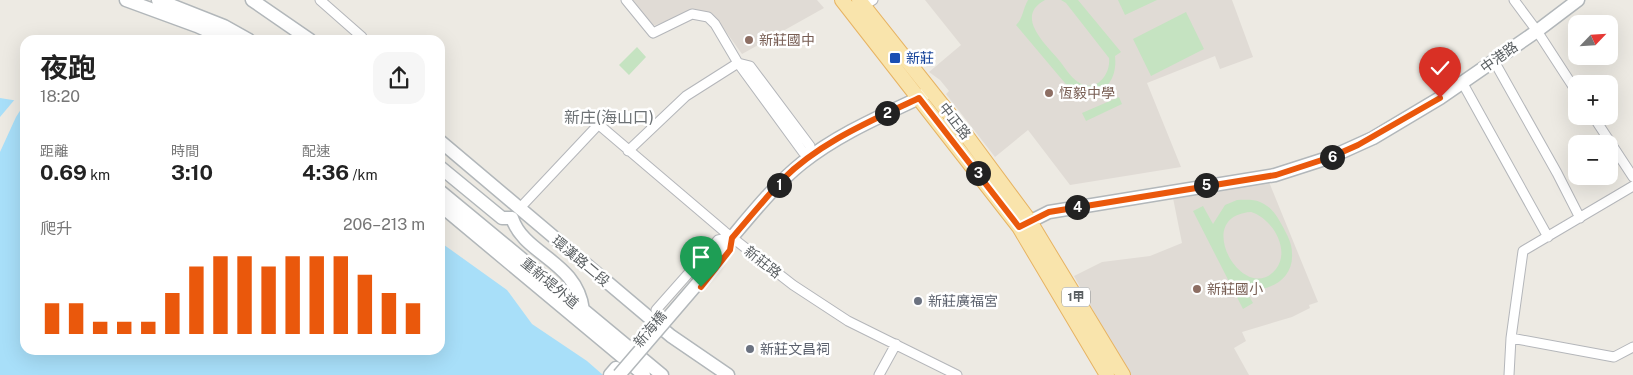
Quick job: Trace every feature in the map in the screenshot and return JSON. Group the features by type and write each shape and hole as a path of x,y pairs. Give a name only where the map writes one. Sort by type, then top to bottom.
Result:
{"main road":[{"name":"中正路","path":"842,0 924,94 1024,224 1123,375"},
{"name":"中正路","path":"865,2 924,94"},
{"name":"中正路","path":"1024,224 1107,375"}],"street":[{"path":"126,0 217,35"},
{"path":"158,0 224,26 240,35"},
{"path":"252,0 303,35"},
{"path":"320,0 360,35"},
{"path":"626,0 653,33 692,14 708,18 715,24 738,63 803,152 810,157"},
{"path":"1514,0 1568,79"},
{"name":"中港路","path":"1024,224 1049,212 1276,175 1331,157 1373,138 1462,82 1537,31 1578,0"},
{"path":"1494,61 1580,218"},
{"path":"628,151 686,96 738,63"},
{"path":"1462,82 1548,237"},
{"path":"722,249 783,180 810,157 848,133 924,94"},
{"name":"新莊路","path":"516,213 595,121 732,238 793,285 848,321 956,375"},
{"path":"1599,125 1633,177"},
{"name":"環漢路二段","path":"445,145 516,213 671,336 728,375"},
{"path":"445,171 502,218 516,213 516,230 567,273 582,300 583,310"},
{"path":"1509,375 1511,338 1523,251 1633,186"},
{"name":"重新堤外道","path":"445,195 662,375"},
{"name":"重新堤外道","path":"445,208 644,375"},
{"path":"656,310 718,240 732,238"},
{"path":"671,323 730,250 732,238"},
{"name":"新海橋","path":"610,375 715,252 722,249"},
{"name":"新海橋","path":"620,375 720,256 722,249"},
{"path":"1511,338 1614,357 1633,347"},
{"path":"879,375 896,344"}],"shaded area":[{"name":"新莊國中","path":"632,0 817,0 824,8 742,54 719,22 692,11 653,26"},
{"name":"恆毅中學","path":"925,0 1232,0 1253,57 1220,69 1215,56 1147,83 1181,167 1070,185 1028,130 995,157 946,94 949,91 940,80 929,72 961,45"},
{"name":"新莊國小","path":"1269,182 1318,302 1309,305 1310,308 1292,317 1242,332 1246,341 1234,348 1249,375 1129,375 1074,276 1102,262 1150,256 1182,243 1173,198"}],"green space":[{"path":"1028,0 1045,0 1036,6 1032,14 1035,30 1072,77 1078,82 1091,86 1105,76 1108,70 1109,58 1066,3 1061,0 1078,0 1121,52 1115,56 1113,75 1103,89 1098,92 1075,95 1016,25"},
{"path":"1118,0 1157,0 1125,15"},
{"path":"1186,12 1204,49 1151,76 1133,39"},
{"path":"637,47 646,57 629,75 619,65"},
{"path":"1119,97 1122,104 1086,121 1082,113"},
{"path":"1237,200 1255,200 1264,204 1279,219 1292,249 1292,262 1284,277 1263,289 1245,289 1253,303 1243,309 1193,211 1203,206 1213,224 1225,205","holes":["1251,212 1259,215 1277,236 1281,253 1276,269 1264,278 1250,277 1238,269 1229,257 1224,242 1225,228 1233,217"]}],"water":[{"path":"0,98 20,101 20,355 445,355 445,246 507,290 532,324 587,361 603,375 0,375"}],"pier":[{"path":"16,98 20,98 20,111 0,152 0,117"}],"place":[{"name":"新莊國中","path":"749,40"},
{"name":"新莊","path":"895,58"},
{"name":"恆毅中學","path":"1049,93"},
{"name":"新莊國小","path":"1197,289"},
{"name":"新莊廣福宮","path":"918,301"},
{"name":"新莊文昌祠","path":"750,349"}],"district":[{"name":"新庄(海山口)","path":"609,117"}],"route":[{"path":"701,287 730,250 732,238 783,180 801,164 848,133 919,98 1019,227 1029,220 1049,212 1160,192 1276,175 1331,157 1373,138 1440,98"}]}
